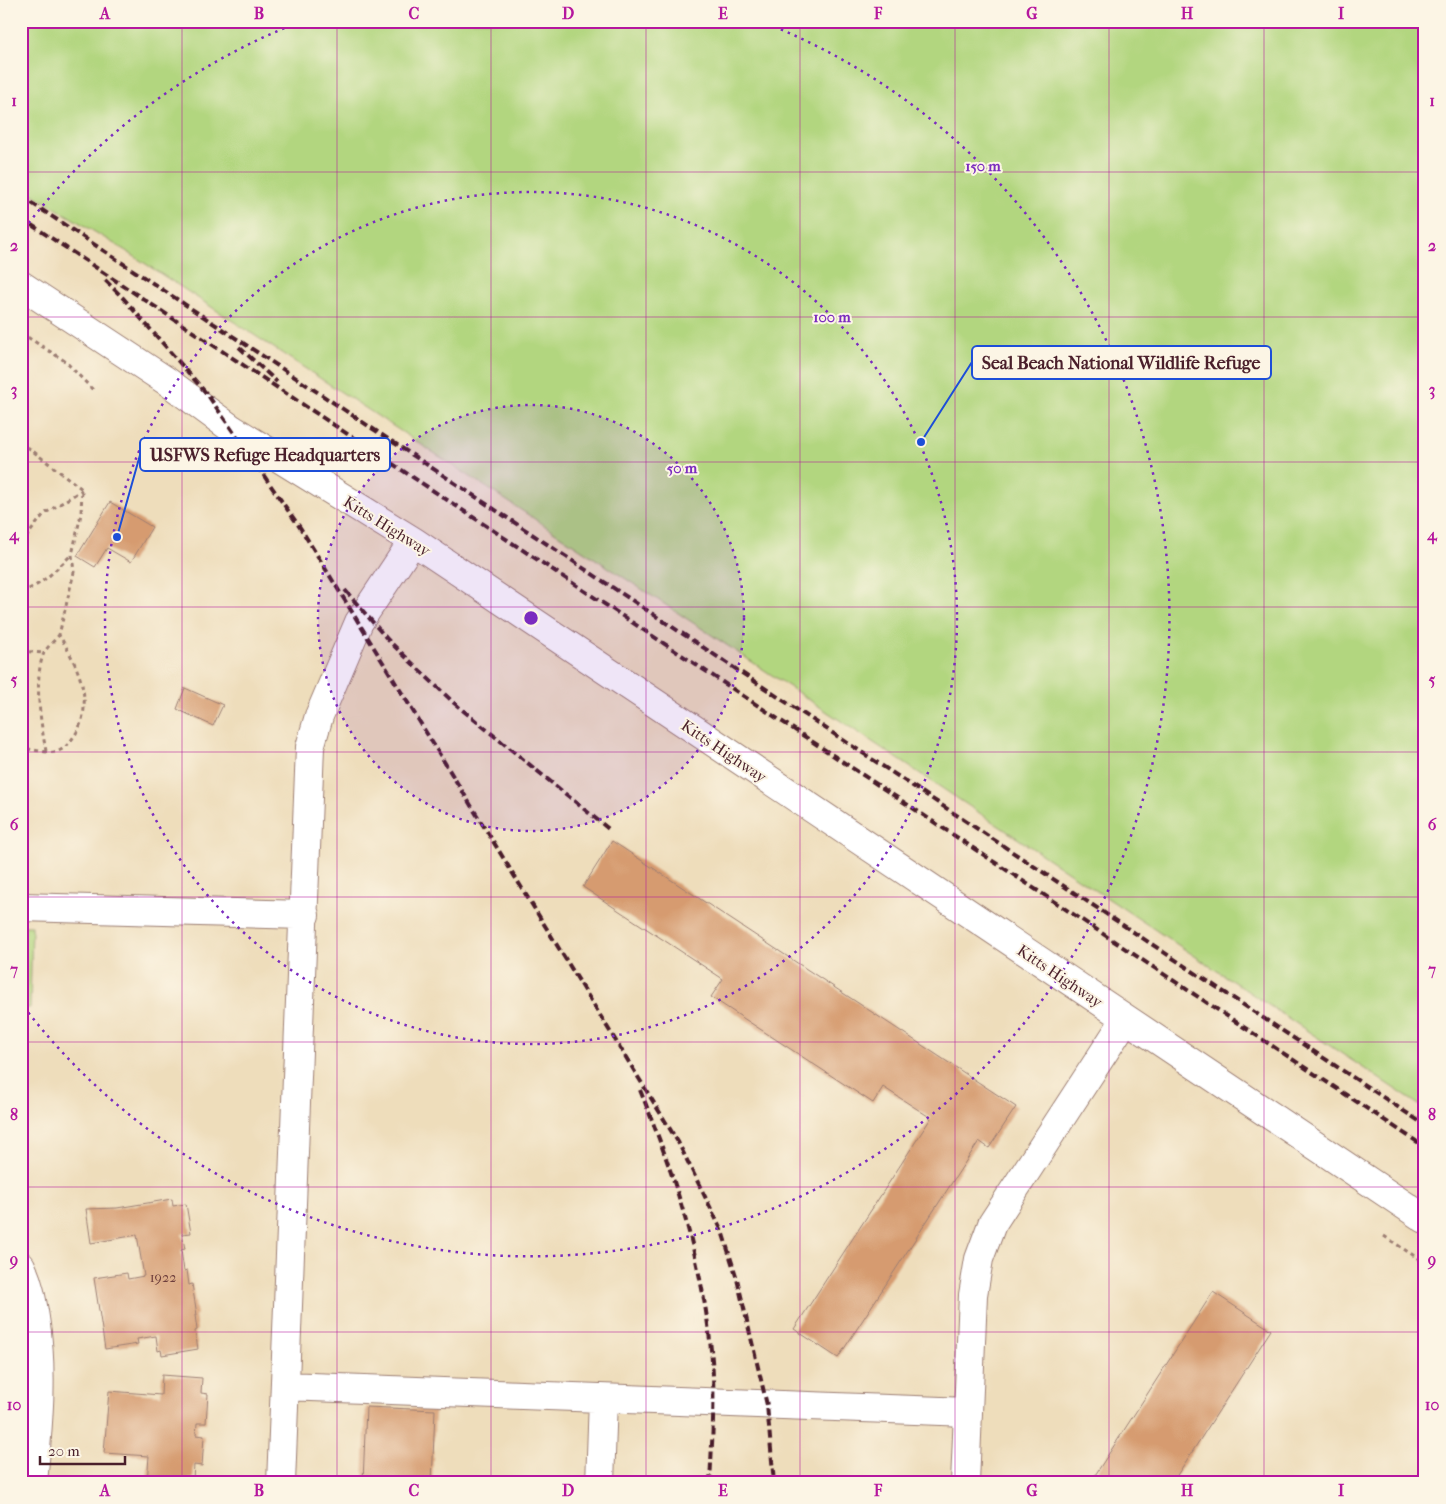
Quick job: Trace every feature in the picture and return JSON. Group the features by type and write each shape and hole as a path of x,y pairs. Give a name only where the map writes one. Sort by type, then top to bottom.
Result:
{"street":[{"name":"Kitts Highway","path":"21,285 168,382 232,429 413,541 1124,1020 1425,1219"},
{"path":"282,1483 310,746 319,716 359,622 413,541"},
{"path":"21,907 304,915"},
{"path":"965,1483 973,1295 979,1259 992,1224 1124,1020"},
{"path":"21,1266 29,1282 40,1351 41,1385 33,1483"},
{"path":"285,1386 968,1412"},
{"path":"600,1483 603,1399"}],"path":[{"path":"21,333 65,361 95,392"},
{"path":"21,442 82,490"},
{"path":"21,544 44,514 82,490"},
{"path":"46,751 39,717 40,680 44,653 59,635 74,572 72,555 81,514 82,490"},
{"path":"21,591 26,590 48,576 72,555"},
{"path":"21,748 55,752 67,746 78,730 84,709 82,682 72,656 59,635"},
{"path":"21,651 44,653"},
{"path":"1384,1236 1425,1263"}],"green space":[{"path":"21,21 1425,21 1425,1109 707,632 126,251 21,187"},
{"path":"21,926 32,926 30,1008 21,1008"}],"building":[{"path":"110,502 152,527 131,562 107,548 95,567 77,556"},
{"path":"185,688 223,705 213,726 177,709"},
{"path":"612,841 1016,1107 989,1148 979,1141 838,1358 794,1329 931,1118 883,1087 873,1103 711,997 723,979 583,887"},
{"path":"172,1199 173,1206 186,1204 191,1233 182,1234 185,1249 181,1250 184,1271 187,1270 189,1285 192,1284 197,1315 195,1315 197,1330 195,1331 198,1349 162,1355 161,1350 158,1351 156,1336 137,1339 138,1344 105,1349 94,1278 127,1273 128,1279 144,1276 137,1235 91,1243 86,1209 117,1208"},
{"path":"1213,1292 1271,1330 1172,1483 1090,1483"},
{"path":"162,1375 202,1378 201,1393 208,1394 206,1423 197,1423 196,1435 204,1436 202,1466 194,1465 193,1479 189,1479 189,1483 147,1483 149,1456 104,1453 109,1391 161,1395"},
{"path":"366,1407 435,1410 432,1483 363,1483"}],"railway":[{"path":"21,196 1425,1125"},
{"path":"21,218 1425,1147"},
{"path":"105,280 207,394 301,529 678,1142 722,1231 737,1279 767,1405 774,1483"},
{"path":"239,347 277,382"},
{"path":"345,590 388,640 454,703 611,831"},
{"path":"640,1090 664,1153 685,1217 694,1250 707,1316 713,1383 710,1483"}],"place":[{"name":"Seal Beach National Wildlife Refuge","path":"921,442"},
{"name":"USFWS Refuge Headquarters","path":"117,537"}]}
